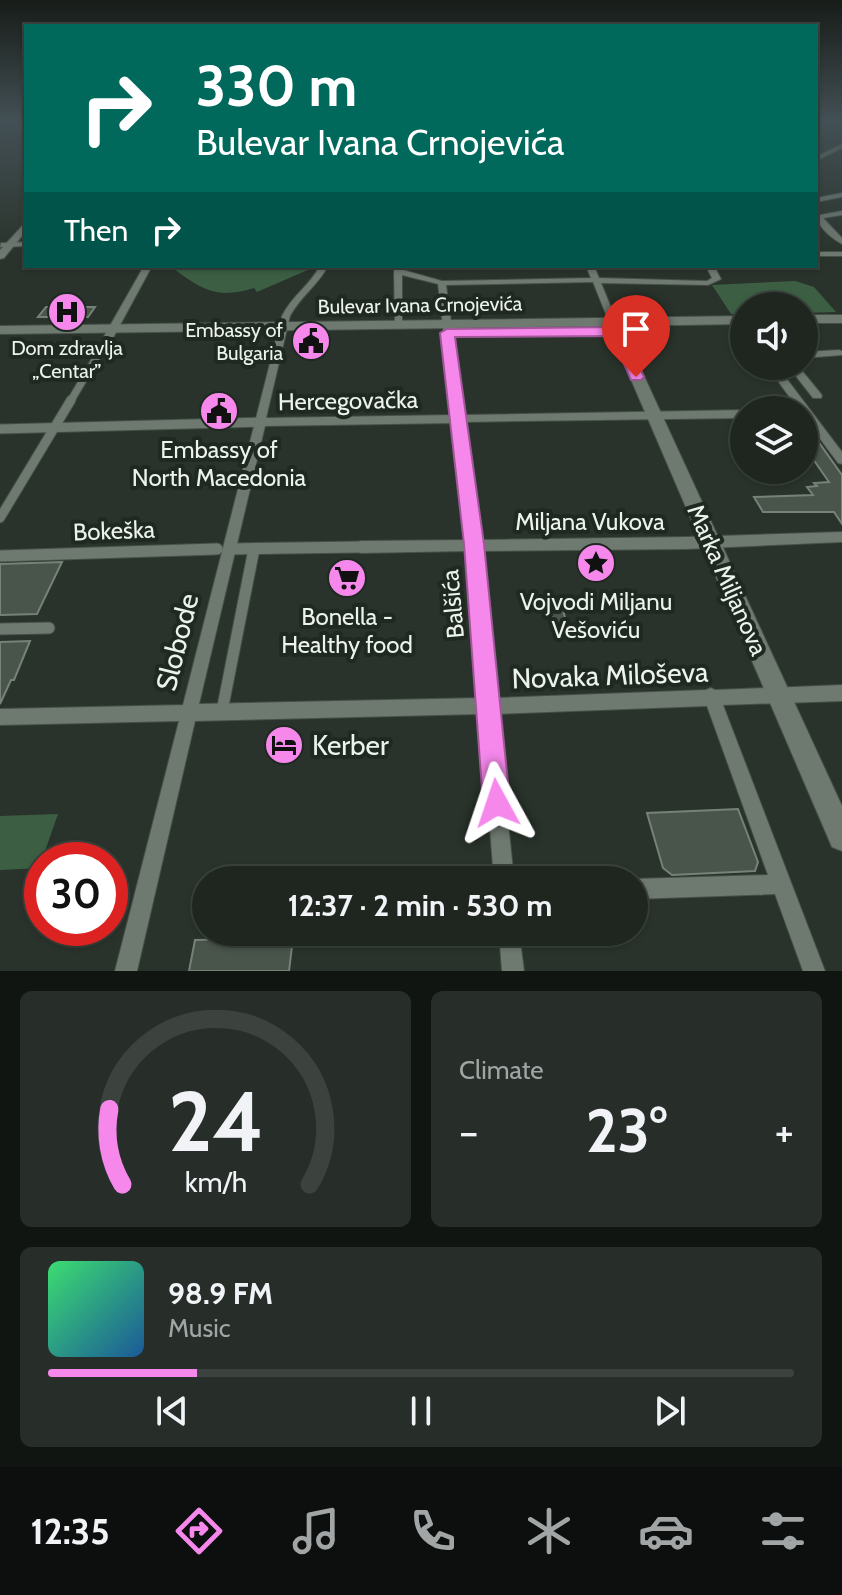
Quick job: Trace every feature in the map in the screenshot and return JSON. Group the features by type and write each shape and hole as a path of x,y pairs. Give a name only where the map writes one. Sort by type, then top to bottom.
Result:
{"main road":[{"path":"818,319 842,319"},
{"name":"Bulevar Ivana Crnojevića","path":"615,327 730,321"},
{"name":"Bulevar Ivana Crnojevića","path":"283,331 398,325 447,329"},
{"name":"Bulevar Ivana Crnojevića","path":"0,330 111,333 615,327 730,329"},
{"name":"Marka Miljanova","path":"615,327 842,837"},
{"path":"818,329 842,328"},
{"name":"Bulevar Ivana Crnojevića","path":"0,339 111,333"}],"street":[{"path":"818,200 842,195"},
{"path":"818,215 842,213"},
{"path":"818,217 842,242"},
{"path":"0,256 3,245 24,218"},
{"path":"3,245 24,227"},
{"path":"3,245 24,244"},
{"path":"818,254 842,254"},
{"path":"0,518 56,428 147,268"},
{"name":"Slobode","path":"126,971 189,712 223,549 261,422 283,331 291,305 323,268"},
{"path":"398,325 400,268 442,283 595,280 708,283 717,279 711,268"},
{"path":"591,268 615,327"},
{"name":"Balšića","path":"442,283 474,544 503,866"},
{"path":"818,354 839,353"},
{"path":"804,380 817,396"},
{"name":"Hercegovačka","path":"0,429 730,414"},
{"path":"818,429 842,460"},
{"name":"Miljana Vukova","path":"223,549 711,542 842,537"},
{"name":"Bokeška","path":"0,556 223,549"},
{"path":"222,711 254,549"},
{"path":"0,629 49,628"},
{"name":"Novaka Miloševa","path":"0,717 488,706 842,693"},
{"path":"711,696 814,971"},
{"path":"648,889 781,884"},
{"path":"510,946 513,971"}],"green space":[{"path":"173,268 312,268 257,292 254,288 219,292 191,281"},
{"path":"795,281 814,287 836,312 818,313 818,292 730,292 730,312 712,285"},
{"path":"58,814 48,842 24,842 24,869 0,870 0,816"}],"building":[{"name":"Dom zdravlja „Centar”","path":"46,307 95,307 88,317 38,317"},
{"path":"818,441 842,475 842,524 834,512 763,512 754,497 813,495 807,487 829,482 818,466"},
{"path":"62,562 37,614 0,615 0,564"},
{"path":"550,609 563,609 568,632 555,633"},
{"path":"30,641 14,680 11,680 0,704 0,642"},
{"path":"738,809 758,862 755,871 672,875 663,868 647,813"},
{"path":"194,946 292,946 289,971 189,971"}],"place":[{"name":"Dom zdravlja „Centar”","path":"67,312"},
{"name":"Embassy of Bulgaria","path":"311,341"},
{"name":"Embassy of North Macedonia","path":"219,411"},
{"name":"Vojvodi Miljanu Vešoviću","path":"596,563"},
{"name":"Bonella - Healthy food","path":"347,578"},
{"name":"Kerber","path":"284,745"}],"route":[{"path":"497,803 474,544 447,333 617,331 636,377"}]}
